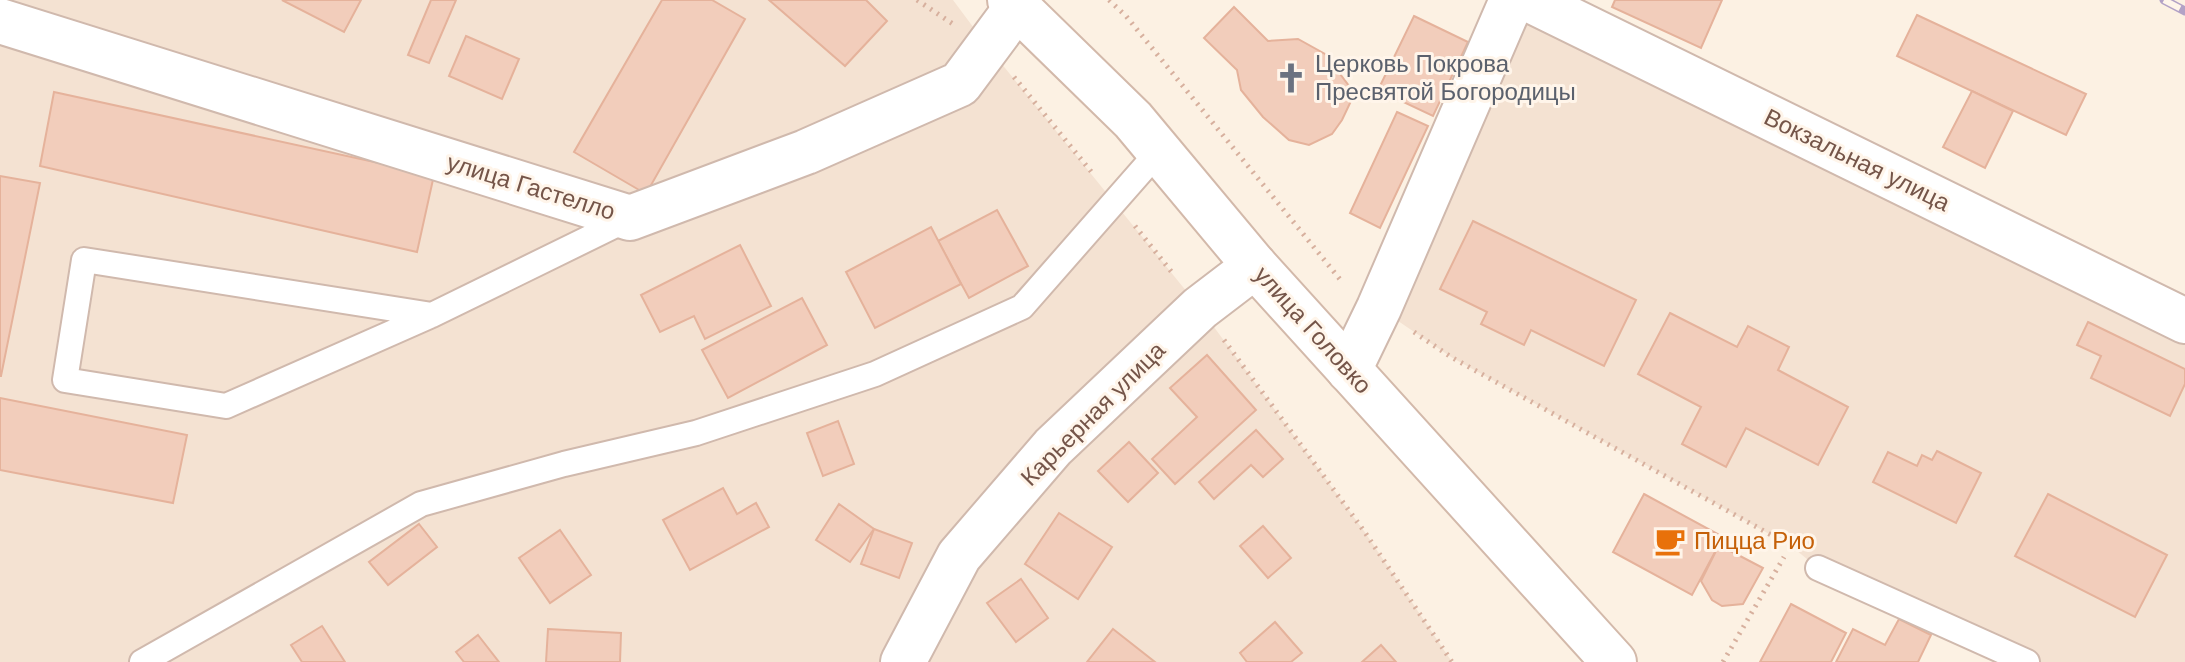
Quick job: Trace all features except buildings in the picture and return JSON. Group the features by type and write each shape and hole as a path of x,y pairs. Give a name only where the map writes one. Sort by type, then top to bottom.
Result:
{"street":[{"path":"1349,370 1379,308 1512,0"},
{"name":"Вокзальная улица","path":"1530,0 2185,321"},
{"name":"улица Головко","path":"1013,3 1133,120 1255,266 1614,662"},
{"name":"улица Гастелло","path":"0,21 630,218 806,152 960,84 1013,3"},
{"name":"Карьерная улица","path":"903,662 959,556 1053,447 1200,308 1255,266"}],"lane":[{"path":"142,662 421,504 564,464 696,433 875,374 1022,307 1159,151"},
{"path":"432,315 84,260 65,380 226,406 432,315 630,218"},
{"path":"1818,568 2027,662"}],"path":[{"path":"1109,0 1126,16 1346,287 1451,357 1791,546 1723,662"}],"shaded area":[{"path":"0,0 953,0 1200,308 1364,531 1452,662 0,662"},
{"path":"1512,0 2185,321 2185,662 2027,662 1818,568 1791,546 1451,357 1379,308"}],"railway":[{"path":"2164,0 2185,11"}],"place":[{"name":"Церковь Покрова Пресвятой Богородицы","path":"1291,78"},
{"name":"Пицца Рио","path":"1670,541"}]}
